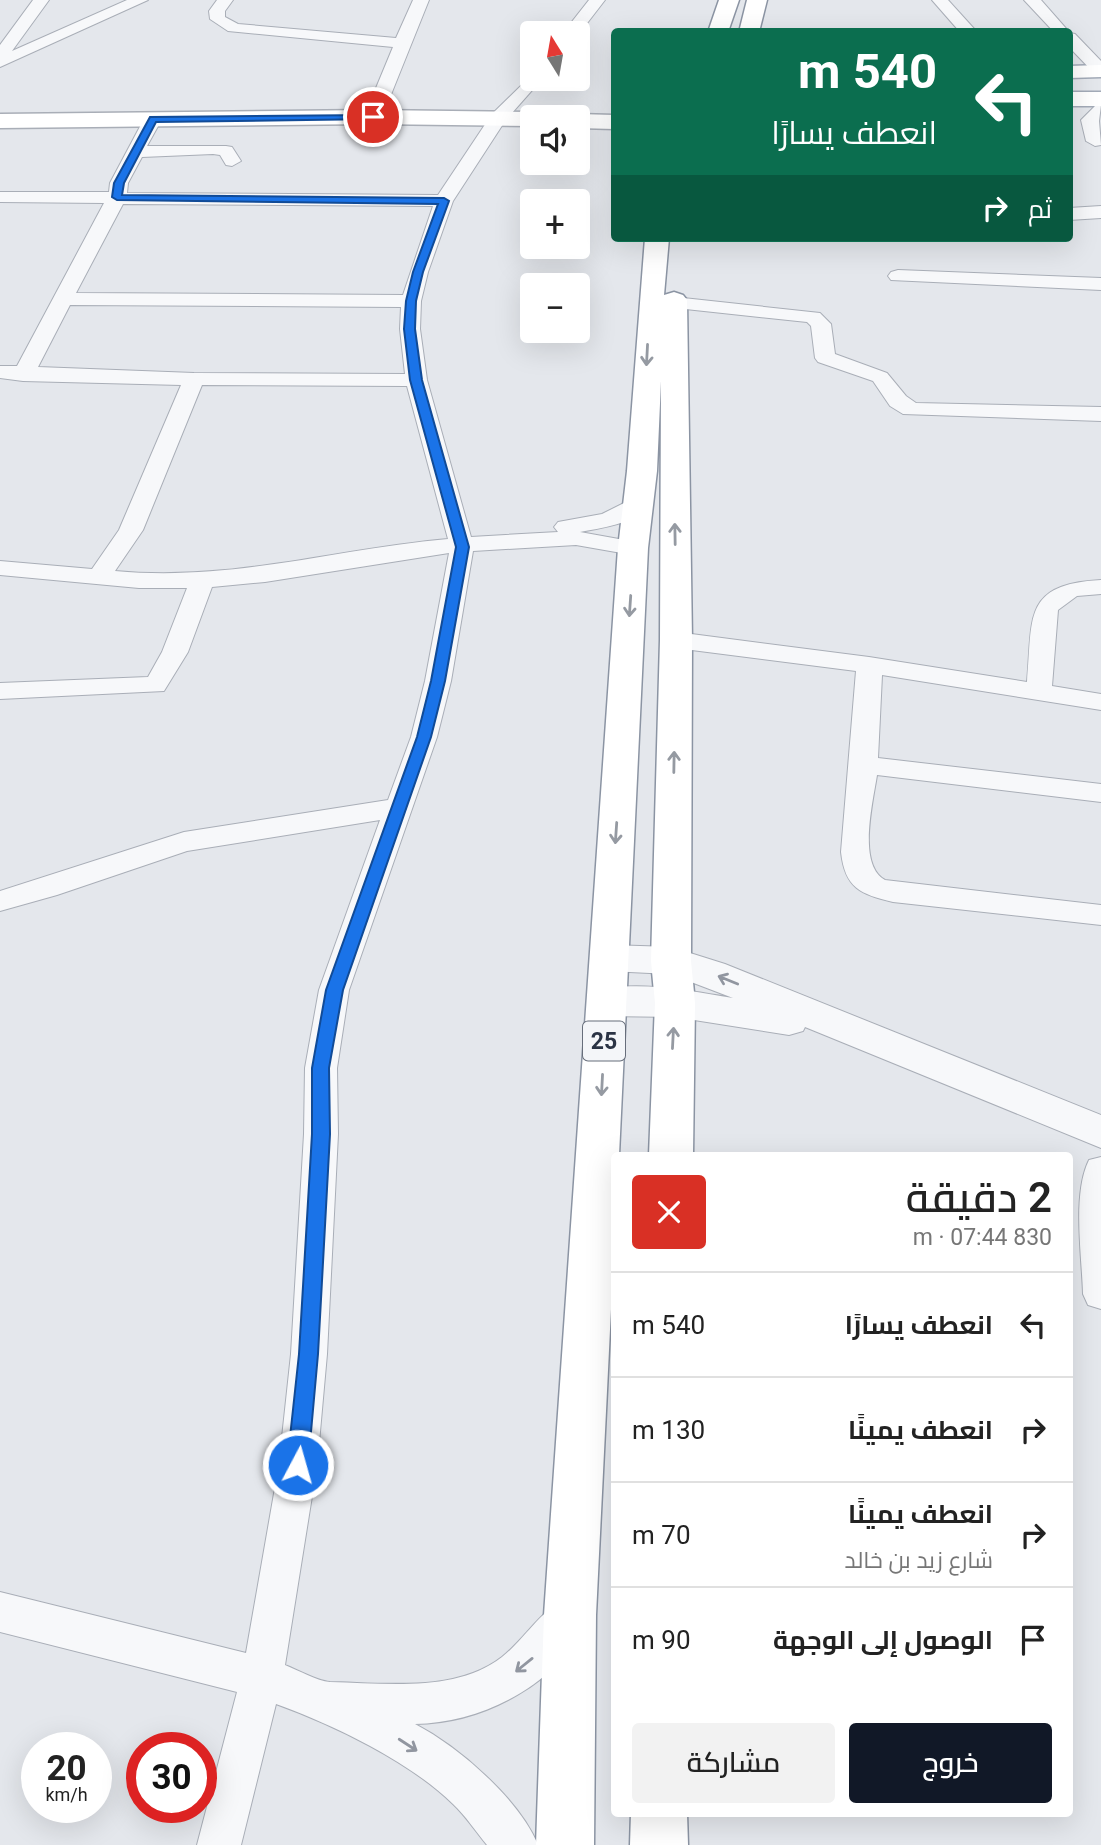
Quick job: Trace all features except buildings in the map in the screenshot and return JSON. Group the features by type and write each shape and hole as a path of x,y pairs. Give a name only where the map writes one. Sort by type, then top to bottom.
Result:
{"main road":[{"path":"719,28 729,0"},
{"path":"750,28 757,0"},
{"path":"1073,72 1101,71"},
{"path":"1073,99 1101,99"},
{"path":"0,121 373,117 520,119"},
{"path":"590,121 611,122"},
{"name":"25","path":"565,1845 570,1615 634,548 640,504 651,288 657,242"},
{"path":"671,1152 675,1003 671,961 677,640 674,303 680,242"},
{"path":"659,1817 659,1845"}],"street":[{"path":"2,49 40,0"},
{"path":"0,62 140,0"},
{"path":"225,0 217,11 218,19 224,25 234,28 401,43"},
{"path":"373,117 401,43 421,0"},
{"path":"580,21 597,0"},
{"path":"940,0 965,28"},
{"path":"1031,0 1059,28"},
{"path":"1073,41 1101,71"},
{"path":"219,1845 262,1678 298,1465 309,1354 321,1134 321,1068 326,1029 334,990 424,737 438,681 454,543 416,380 410,329 411,301 418,272 444,201 498,118 523,91"},
{"path":"1098,143 1090,120 1101,110"},
{"path":"23,375 117,197 119,183 153,119"},
{"path":"1078,131 1098,143"},
{"path":"135,152 213,149 226,151 232,161"},
{"path":"0,197 444,201"},
{"path":"1073,214 1101,212"},
{"path":"898,276 1101,284"},
{"path":"63,299 411,301"},
{"path":"674,303 813,317 821,324 825,358 880,377 888,384 898,401 911,409 1101,414"},
{"path":"0,372 23,375 194,379 416,380"},
{"path":"99,577 131,530 194,379"},
{"path":"0,568 139,581 202,581 265,575 454,543 595,523 640,504"},
{"path":"454,543 564,538 634,548"},
{"path":"0,691 155,685 162,680 170,664 202,581"},
{"path":"1039,691 1046,610 1052,598 1063,592 1101,587"},
{"path":"677,640 869,665 1101,702"},
{"path":"869,665 856,862 861,876 874,887 893,892 1101,915"},
{"path":"864,765 1101,793"},
{"path":"0,901 184,842 398,808"},
{"path":"609,958 671,961 712,974 1101,1132"},
{"path":"606,1002 675,1003 859,1033"},
{"path":"1101,1170 1097,1205 1101,1294"},
{"path":"0,1612 262,1678 326,1701 407,1743 468,1788 516,1845"},
{"path":"326,1701 419,1702 456,1699 481,1692 503,1682 539,1653 570,1615"}],"route":[{"path":"298,1465 309,1354 321,1134 321,1068 326,1029 334,990 424,737 438,681 462,547 416,380 410,329 411,301 418,272 444,201 117,197 119,183 153,119 373,117"}]}
